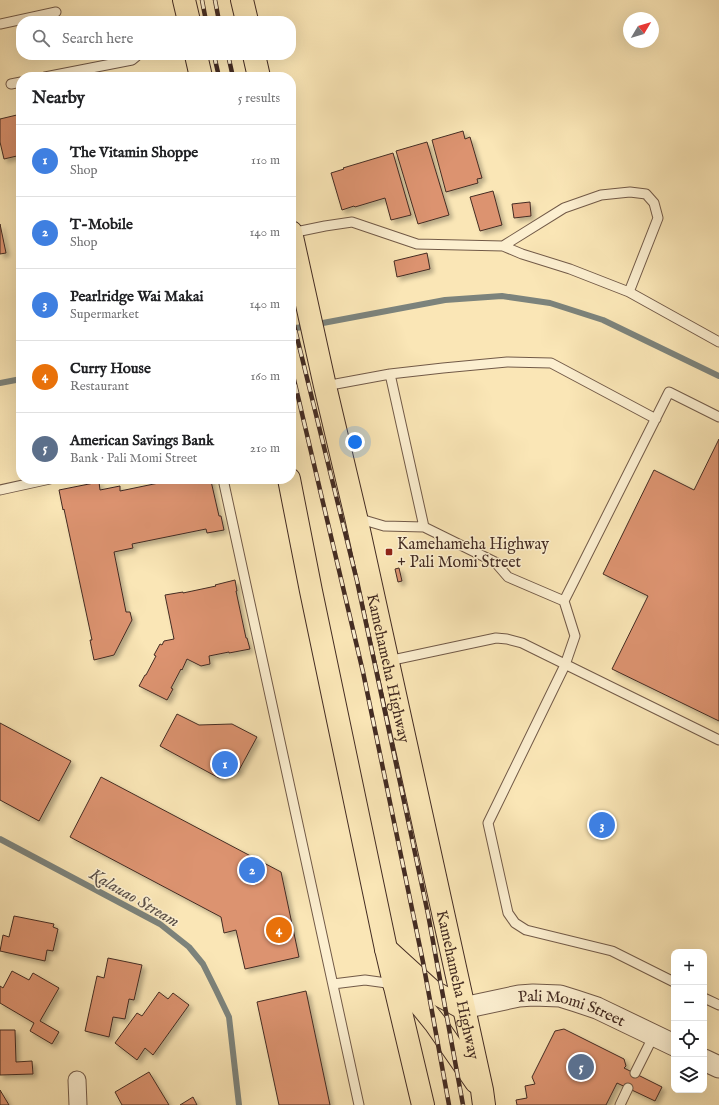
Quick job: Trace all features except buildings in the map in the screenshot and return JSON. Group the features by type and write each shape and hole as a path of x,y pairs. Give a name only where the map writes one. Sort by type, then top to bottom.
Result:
{"main road":[{"path":"184,0 188,16"},
{"path":"242,0 246,16"},
{"path":"197,60 200,72"},
{"path":"255,60 258,72"},
{"name":"Kamehameha Highway","path":"296,254 388,661 483,1098"},
{"path":"290,484 312,599 386,949 423,1105"},
{"path":"386,949 432,991 463,1008"},
{"path":"394,984 418,1002 435,1023 483,1098"}],"street":[{"name":"Pali Momi Street","path":"463,1008 519,996 560,996 597,1008 671,1044"},
{"path":"707,1061 719,1067"},
{"path":"77,1080 78,1105"}],"lane":[{"path":"37,16 56,12"},
{"path":"0,24 16,21"},
{"path":"71,72 132,60"},
{"path":"11,84 16,83"},
{"path":"503,246 564,208 601,195 630,192 646,194 654,203 658,218 629,292"},
{"path":"296,231 352,222 417,244 503,246 522,254 570,269 629,292 719,342"},
{"path":"325,386 390,374 508,362 551,363 656,419"},
{"path":"390,374 424,527"},
{"path":"671,980 612,951 526,930 515,923 508,913 488,823 566,665 575,636 564,601 669,392 719,418"},
{"path":"0,490 27,484"},
{"path":"224,484 359,1105"},
{"path":"356,518 384,526 424,527 495,562 508,577 564,601"},
{"path":"388,661 496,638 507,639 522,643 719,740"},
{"path":"333,984 365,980 394,984"},
{"path":"707,999 719,1005"},
{"path":"635,1073 654,1035"},
{"path":"620,1105 628,1088"}],"waterway":[{"path":"296,328 445,300 502,296 550,303 603,320 719,376"},
{"path":"0,383 16,380"},
{"name":"Kalauao Stream","path":"0,839 160,924 189,947 203,964 229,1017 239,1105"}],"railway":[{"path":"202,0 205,16"},
{"path":"215,0 218,16"},
{"path":"215,60 218,72"},
{"path":"229,60 232,72"},
{"path":"296,333 357,581 428,914 463,1105"},
{"path":"296,388 363,672 423,962 449,1105"}],"place":[{"name":"Kamehameha Highway + Pali Momi Street","path":"389,552"},
{"name":"The Vitamin Shoppe","path":"225,764"},
{"name":"Pearlridge Wai Makai","path":"602,825"},
{"name":"T-Mobile","path":"252,870"},
{"name":"Curry House","path":"279,930"},
{"name":"American Savings Bank","path":"581,1067"}]}
